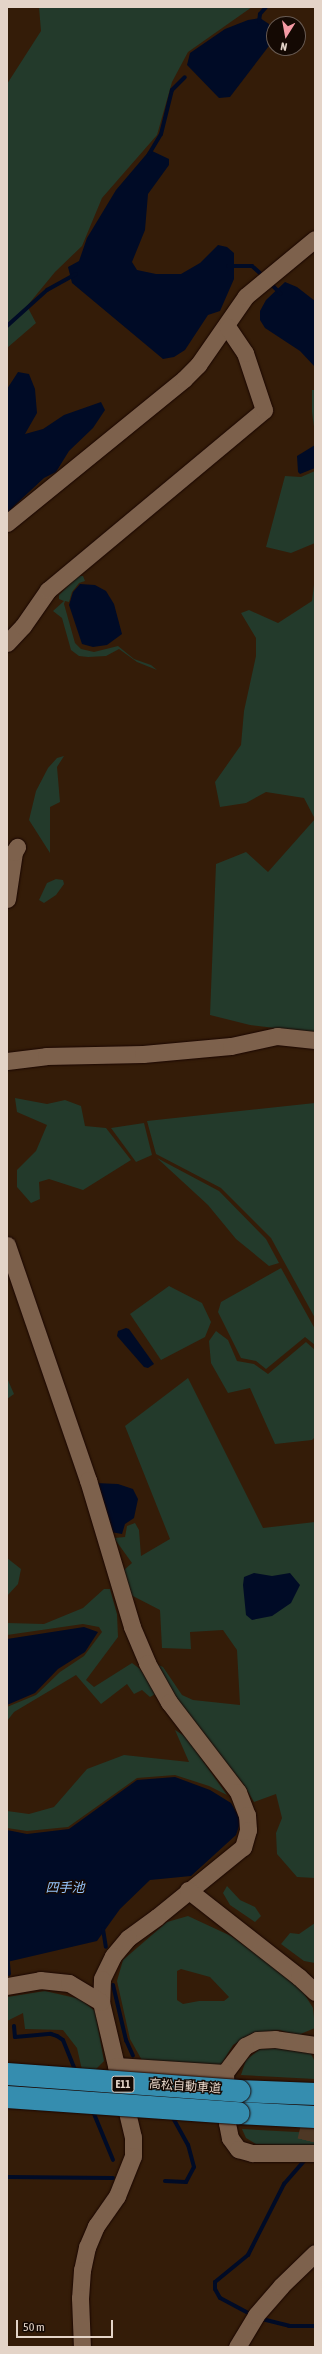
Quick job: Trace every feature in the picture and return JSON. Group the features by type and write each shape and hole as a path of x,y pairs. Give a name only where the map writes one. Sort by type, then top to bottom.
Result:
{"highway":[{"name":"高松自動車道","path":"7,2074 239,2091 315,2094"},
{"name":"高松自動車道","path":"7,2097 315,2117"}],"street":[{"path":"7,523 184,379 227,326 246,296 315,239"},
{"path":"7,643 24,626 48,590 264,410 245,353 227,326"},
{"path":"7,899 14,852 17,847"},
{"path":"7,1061 46,1056 143,1054 231,1046 277,1036 315,1040"},
{"path":"7,1245 86,1473 132,1627 147,1664 169,1702 238,1792 247,1815 248,1830 243,1847 188,1890 157,1917 128,1938 113,1956 102,1979 101,2002 133,2137 133,2156 117,2196 96,2226 87,2247 82,2270 80,2298 82,2347"},
{"path":"188,1890 299,1977 315,1992"},
{"path":"7,1986 40,1980 69,1983 101,2002"},
{"path":"309,2149 252,2153 238,2149 230,2138 227,2123 225,2073 245,2046 257,2040 275,2039 315,2045"},
{"path":"116,2066 225,2073"},
{"path":"237,2347 255,2317 315,2253"}],"green space":[{"path":"39,7 252,7 188,52 172,82 157,135 102,198 82,246 55,272 27,306 36,323 7,348 7,84 41,31"},
{"path":"312,390 315,390 315,434 312,412"},
{"path":"315,471 315,543 291,553 266,547 285,476 301,477"},
{"path":"78,576 83,576 85,581 79,583 72,592 69,602 65,601 64,604 75,643 81,649 94,652 118,646 134,659 151,665 157,670 137,662 119,649 106,656 88,657 79,656 71,650 62,618 53,611 64,601 59,599 59,595"},
{"path":"315,576 315,819 304,798 266,792 246,803 220,807 215,782 241,745 244,711 256,656 256,638 241,613 249,610 278,623 312,601"},
{"path":"64,756 57,767 60,802 50,807 50,853 29,820 36,791 48,768 57,758"},
{"path":"315,819 315,1033 250,1025 210,1015 216,864 246,852 268,872"},
{"path":"56,879 63,880 64,884 56,895 44,903 39,900 47,883"},
{"path":"15,1098 47,1104 65,1100 81,1106 85,1126 106,1128 131,1160 83,1190 49,1179 39,1182 40,1199 31,1203 17,1187 17,1170 36,1151 47,1125 17,1112"},
{"path":"315,1103 315,1318 271,1238 221,1188 156,1154 147,1121"},
{"path":"144,1123 152,1155 136,1162 111,1128"},
{"path":"157,1158 219,1191 266,1239 279,1263 269,1266 236,1239 208,1205"},
{"path":"281,1268 315,1329 315,1345 305,1337 266,1369 256,1361 241,1358 218,1312 221,1302"},
{"path":"169,1286 202,1303 211,1322 205,1337 161,1360 130,1314"},
{"path":"216,1331 228,1340 237,1361 254,1364 268,1374 306,1342 315,1350 315,1437 312,1440 275,1444 250,1388 228,1393 211,1363 209,1341"},
{"path":"7,1378 14,1394 7,1399"},
{"path":"188,1378 263,1528 315,1522 315,1878 297,1877 277,1854 276,1833 282,1818 276,1794 254,1802 244,1785 185,1712 156,1664 163,1667 182,1695 193,1700 240,1705 237,1650 223,1630 190,1632 191,1649 162,1648 160,1610 129,1594 124,1570 132,1563 114,1538 125,1537 127,1526 135,1523 139,1530 141,1556 170,1539 125,1426"},
{"path":"7,1558 21,1569 18,1584 7,1596"},
{"path":"104,1589 110,1589 117,1614 118,1637 86,1680 94,1687 132,1663 140,1669 157,1693 150,1697 142,1690 134,1694 127,1684 101,1704 76,1675 14,1712 7,1721 7,1707 36,1695 60,1672 84,1656 102,1632 99,1627 83,1624 7,1635 7,1623 44,1624 83,1608"},
{"path":"175,1730 186,1737 227,1795 209,1786 175,1775 137,1778 68,1827 27,1831 7,1828 7,1811 29,1814 54,1807 87,1769 124,1755 189,1762"},
{"path":"227,1886 240,1900 255,1907 261,1916 255,1922 230,1905 223,1893"},
{"path":"188,1916 231,1936 299,1985 313,2008 315,2028 298,2035 279,2030 253,2033 233,2045 219,2068 143,2062 130,2039 117,1981 123,1960 167,1922","holes":["181,1969 210,1977 229,1997 224,2001 199,2001 183,2004 177,2000 177,1971"]},
{"path":"315,1923 315,1963 304,1961 281,1944 290,1933 299,1934"},
{"path":"45,1991 80,1999 95,2011 104,2061 95,2070 82,2070 77,2048 63,2030 25,2029 23,2013 7,2021 7,1997"},
{"path":"286,2048 310,2052 315,2062 315,2079 241,2075 246,2060 260,2049"},
{"path":"242,2129 315,2133 315,2146 256,2144 246,2138"}],"water":[{"path":"260,18 266,22 266,50 230,97 219,98 187,65 190,53 225,29 248,20"},
{"path":"150,150 169,159 169,165 148,194 145,230 132,262 137,270 156,274 181,274 200,263 218,245 227,247 234,253 234,279 220,311 208,315 185,350 174,357 163,359 72,283 68,267 79,261 87,238 116,190"},
{"path":"285,282 297,287 315,301 315,367 300,351 265,328 260,320 260,311 266,300"},
{"path":"18,372 29,374 35,389 37,413 25,434 43,429 64,415 101,402 105,410 93,428 69,451 56,472 44,478 14,506 7,517 7,389"},
{"path":"315,445 315,468 300,474 298,472 297,456"},
{"path":"80,584 95,585 106,591 114,604 122,634 107,645 93,647 82,644 69,605 73,592"},
{"path":"126,1328 129,1329 154,1364 148,1368 144,1367 117,1336 118,1331"},
{"path":"95,1483 118,1484 133,1489 138,1499 134,1518 125,1524 122,1534 111,1532"},
{"path":"254,1573 272,1576 290,1573 300,1585 291,1603 272,1616 252,1620 246,1615 243,1585 244,1577"},
{"path":"84,1627 98,1632 85,1652 58,1669 35,1693 7,1705 7,1639"},
{"name":"四手池","path":"175,1777 210,1790 231,1803 241,1820 236,1835 191,1876 150,1880 120,1909 97,1941 7,1962 7,1830 27,1834 69,1829 137,1780"}],"waterway":[{"path":"259,22 260,14 266,7"},
{"path":"149,154 161,134 172,90 185,77"},
{"path":"228,266 252,266 263,276"},
{"path":"7,326 47,290 76,274"},
{"path":"269,282 280,293"},
{"path":"103,1929 106,1947"},
{"path":"7,1952 9,1974"},
{"path":"113,1985 126,2040 133,2056"},
{"path":"14,2026 15,2037 51,2034 63,2040 76,2072"},
{"path":"92,2109 113,2160"},
{"path":"165,2181 186,2182 194,2167 188,2145 172,2116"},
{"path":"252,2315 220,2298 215,2289 215,2282 248,2255 284,2184 305,2160 309,2160"},
{"path":"7,2177 113,2178"},
{"path":"258,2318 289,2326 315,2326"}],"tunnel":[{"path":"306,2140 315,2101"}]}
